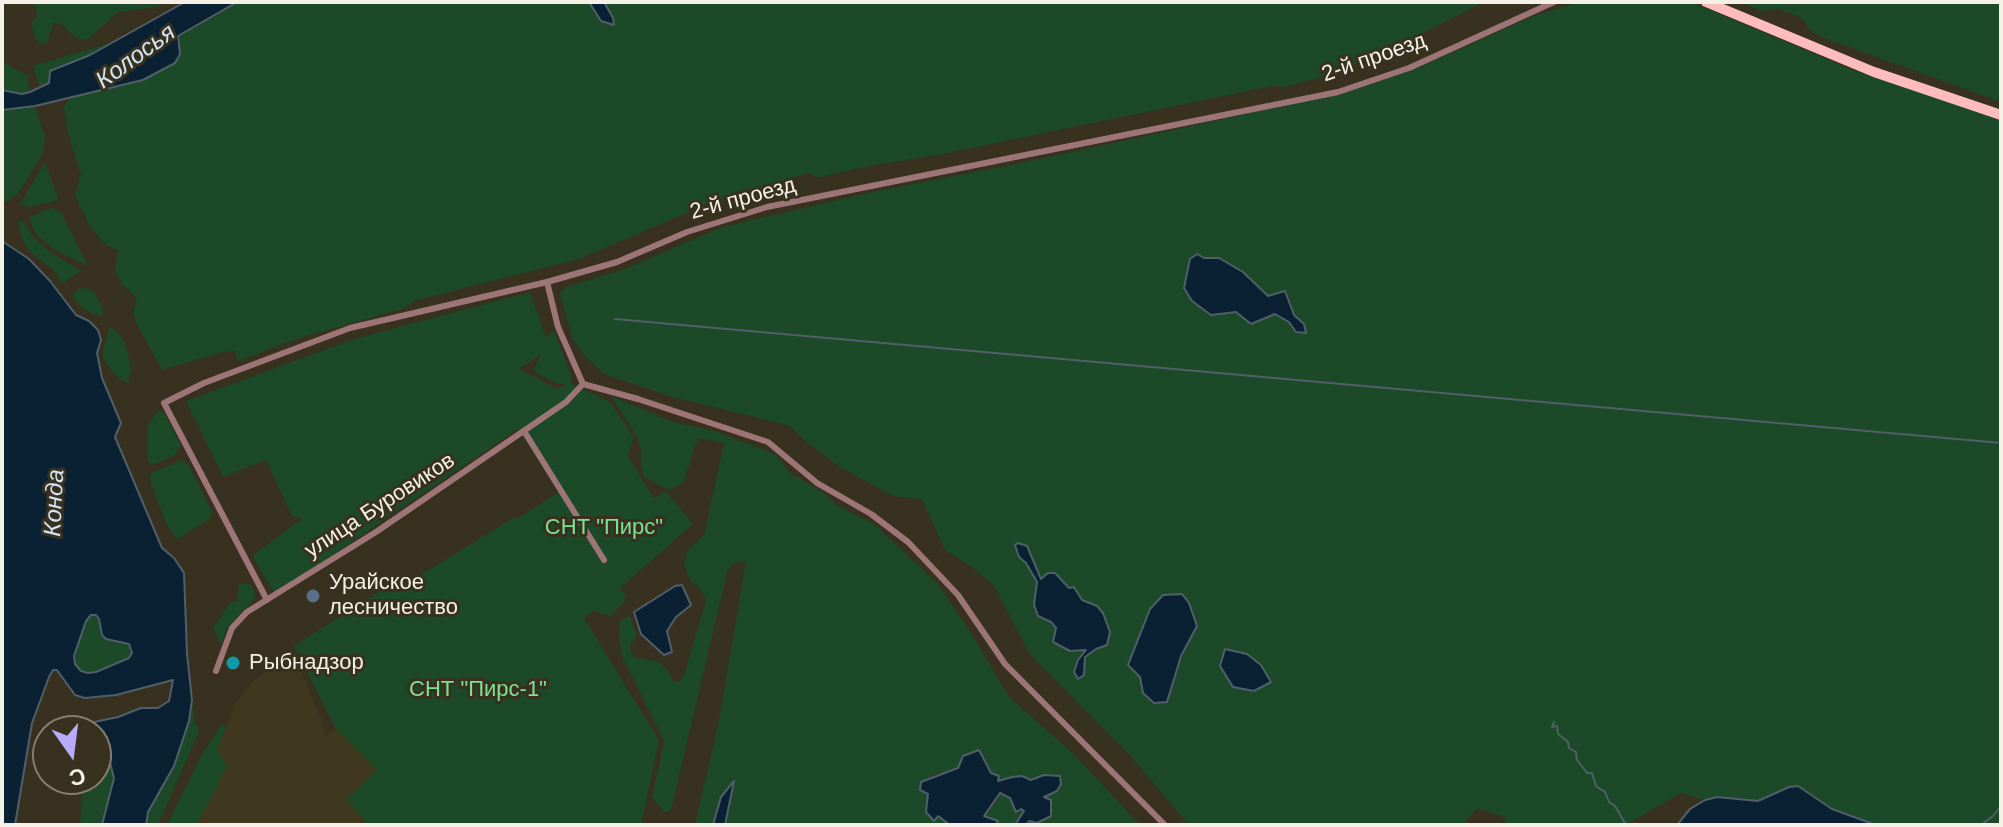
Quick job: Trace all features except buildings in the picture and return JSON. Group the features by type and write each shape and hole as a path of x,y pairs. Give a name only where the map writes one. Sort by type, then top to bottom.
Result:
{"main road":[{"path":"1706,2 1874,72 2001,115"}],"street":[{"name":"2-й проезд","path":"267,600 164,403 253,363 350,328 547,282 617,262 687,232 767,207 1338,92 1409,68 1554,2"},
{"path":"547,282 558,327 583,384 768,442 817,483 871,514 908,542 958,595 1005,664 1165,825"},
{"name":"улица Буровиков","path":"216,671 232,628 247,612 376,532 566,402 583,384"},
{"path":"524,431 604,560"}],"shaded area":[{"path":"293,654 326,735 336,729 377,770 346,799 368,825 196,825 213,795 217,750 235,704 255,679"}],"green space":[{"path":"27,2 164,2 155,7 118,12 87,40 75,38 62,24 53,23 48,41 42,45 35,39 31,24 37,15 36,6"},
{"path":"237,2 589,2 601,21 613,18 604,2 1484,2 1415,37 1401,48 1366,55 1349,70 1284,87 1272,86 943,154 816,178 809,173 703,206 579,259 414,301 402,309 299,338 238,361 235,351 222,352 162,370 136,322 133,312 137,301 135,296 122,285 115,270 118,250 107,246 90,227 75,195 81,175 68,134 64,107 71,96 87,94 180,54 178,37"},
{"path":"1578,2 1691,2 1850,69 2001,119 2001,825 1870,824 1854,815 1832,809 1811,793 1777,791 1758,801 1717,797 1705,800 1681,793 1625,825 1505,825 1506,818 1477,808 1463,825 1189,825 1127,752 1029,653 994,586 945,550 922,499 893,496 858,477 837,465 790,426 676,398 604,374 572,339 560,293 566,287 625,269 722,227 877,191 1339,94 1410,71 1534,16","holes":["1197,255 1219,258 1243,272 1268,296 1280,292 1289,298 1294,315 1304,324 1296,332 1289,322 1275,314 1258,322 1236,312","1031,553 1041,580 1069,589 1075,587 1082,600 1097,606 1095,649 1085,657 1084,675 1078,660 1087,650 1077,649 1052,622 1035,592 1037,582 1026,562","1163,595 1189,603 1197,626 1174,675 1143,693 1133,650 1141,637 1150,609"]},
{"path":"1740,2 2001,2 2001,102 1821,37 1808,29 1806,22 1797,16 1778,9 1761,11"},
{"path":"110,43 90,55 59,66 49,83 40,87 33,66"},
{"path":"2,62 27,75 30,92 22,94 2,90"},
{"path":"35,106 45,137 43,153 18,194 2,204 2,110"},
{"path":"45,162 59,200 30,207 20,204"},
{"path":"52,208 61,212 88,266 52,248 36,234 29,219"},
{"path":"24,221 32,236 50,252 81,271 63,283 58,280 57,273 29,251 22,239 18,222"},
{"path":"84,287 94,292 102,307 100,317 84,309 73,298 74,292"},
{"path":"530,292 546,337 554,330 572,378 570,383 610,402 634,438 628,456 654,498 666,491 693,524 620,588 626,596 611,616 593,611 584,618 659,740 641,825 368,825 346,799 377,770 336,729 294,646 382,590 394,590 416,578 559,492 518,429 275,594 252,556 303,518 292,516 266,460 223,477 186,401 354,339","holes":["541,354 534,369 537,374 566,384 557,389 519,369"]},
{"path":"109,328 114,329 125,342 131,368 128,384 114,374 102,354"},
{"path":"611,396 673,422 712,430 775,454 788,471 827,495 835,504 874,524 937,583 1009,697 1075,755 1140,825 1026,825 1029,821 1037,823 1042,797 1036,780 1022,776 998,781 999,776 991,773 986,759 963,756 958,768 930,776 928,794 934,820 938,816 950,825 725,825 732,785 721,797 713,825 695,825 719,720 746,561 736,562 728,569 671,810 665,813 652,797 664,741 623,659 619,640 620,621 630,616 637,635 630,646 633,657 660,662 673,681 680,682 706,600 698,586 691,582 684,564 687,551 704,535 724,443 698,438 683,483 671,489 664,488 643,476 641,449 636,435"},
{"path":"163,411 181,445 175,455 153,465 148,461 148,425 157,412"},
{"path":"182,460 189,465 212,512 210,519 177,539 167,526 150,481 151,473"},
{"path":"239,583 251,585 254,600 227,628 221,644 213,628 231,602 237,601"},
{"path":"91,615 100,619 102,635 113,642 129,644 132,654 129,658 88,673 75,664 74,656"},
{"path":"192,700 195,724 200,729 158,825 146,825 148,812 174,766 189,721"},
{"path":"222,724 226,727 217,750 227,765 213,795 196,825 167,825 203,753"},
{"path":"1000,793 1010,798 1015,812 1024,811 1015,825 996,825 998,822 983,817"},
{"path":"83,795 110,795 102,825 80,825"}],"water":[{"name":"Колосья","path":"185,2 237,2 178,36 180,54 175,63 143,80 35,106 2,110 2,90 22,94 49,83 50,71 90,55"},
{"path":"589,2 604,2 614,25 601,21"},
{"name":"Конда","path":"2,241 29,259 76,315 98,330 101,340 97,353 102,378 121,423 115,437 162,548 174,558 184,573 192,700 189,721 174,766 148,812 146,825 102,825 114,778 112,718 141,708 158,708 169,701 173,680 116,695 85,698 75,695 57,670 53,670 35,715 32,715 15,825 2,825","holes":["91,615 99,619 102,635 106,639 129,644 132,653 129,658 88,673 75,664 74,656 86,621"]},
{"path":"1197,254 1204,258 1219,258 1243,272 1268,296 1285,291 1294,315 1304,324 1306,333 1296,332 1289,322 1275,314 1251,324 1236,312 1211,315 1192,301 1184,288 1190,259"},
{"path":"1015,545 1027,546 1041,579 1048,573 1055,573 1069,588 1074,587 1082,600 1097,606 1103,613 1110,632 1107,645 1085,657 1084,675 1078,679 1074,672 1086,650 1070,651 1053,642 1056,628 1038,616 1034,605 1037,582 1019,557"},
{"path":"682,585 691,605 676,617 667,631 672,652 664,655 641,634 634,612 675,586"},
{"path":"1182,594 1189,603 1197,626 1181,656 1167,702 1154,703 1143,693 1140,677 1128,665 1150,609 1163,595"},
{"path":"1225,649 1247,654 1261,665 1271,682 1254,691 1233,687 1220,666"},
{"path":"979,750 991,773 999,776 998,781 1022,776 1031,780 1044,775 1060,776 1061,784 1057,791 1044,797 1051,800 1051,816 1037,823 1029,821 1026,825 1015,825 1024,811 1016,812 1010,798 1000,793 984,816 998,821 996,825 950,825 938,816 934,821 926,812 928,794 920,790 921,782 958,768 963,756"},
{"path":"734,781 725,825 713,825 721,797"},
{"path":"1798,786 1832,809 1876,825 1677,825 1690,809 1705,800 1717,797 1758,801"}],"waterway":[{"path":"615,319 2001,443"},
{"path":"1554,722 1552,727 1557,726 1558,734 1576,752 1577,760 1587,773 1592,773 1596,786 1605,792 1626,825"},
{"path":"1981,825 2001,806"}],"place":[{"name":"Урайское лесничество","path":"313,596"},
{"name":"Рыбнадзор","path":"233,663"}],"park label":[{"name":"СНТ \"Пирс\"","path":"604,528"},
{"name":"СНТ \"Пирс-1\"","path":"478,690"}]}
